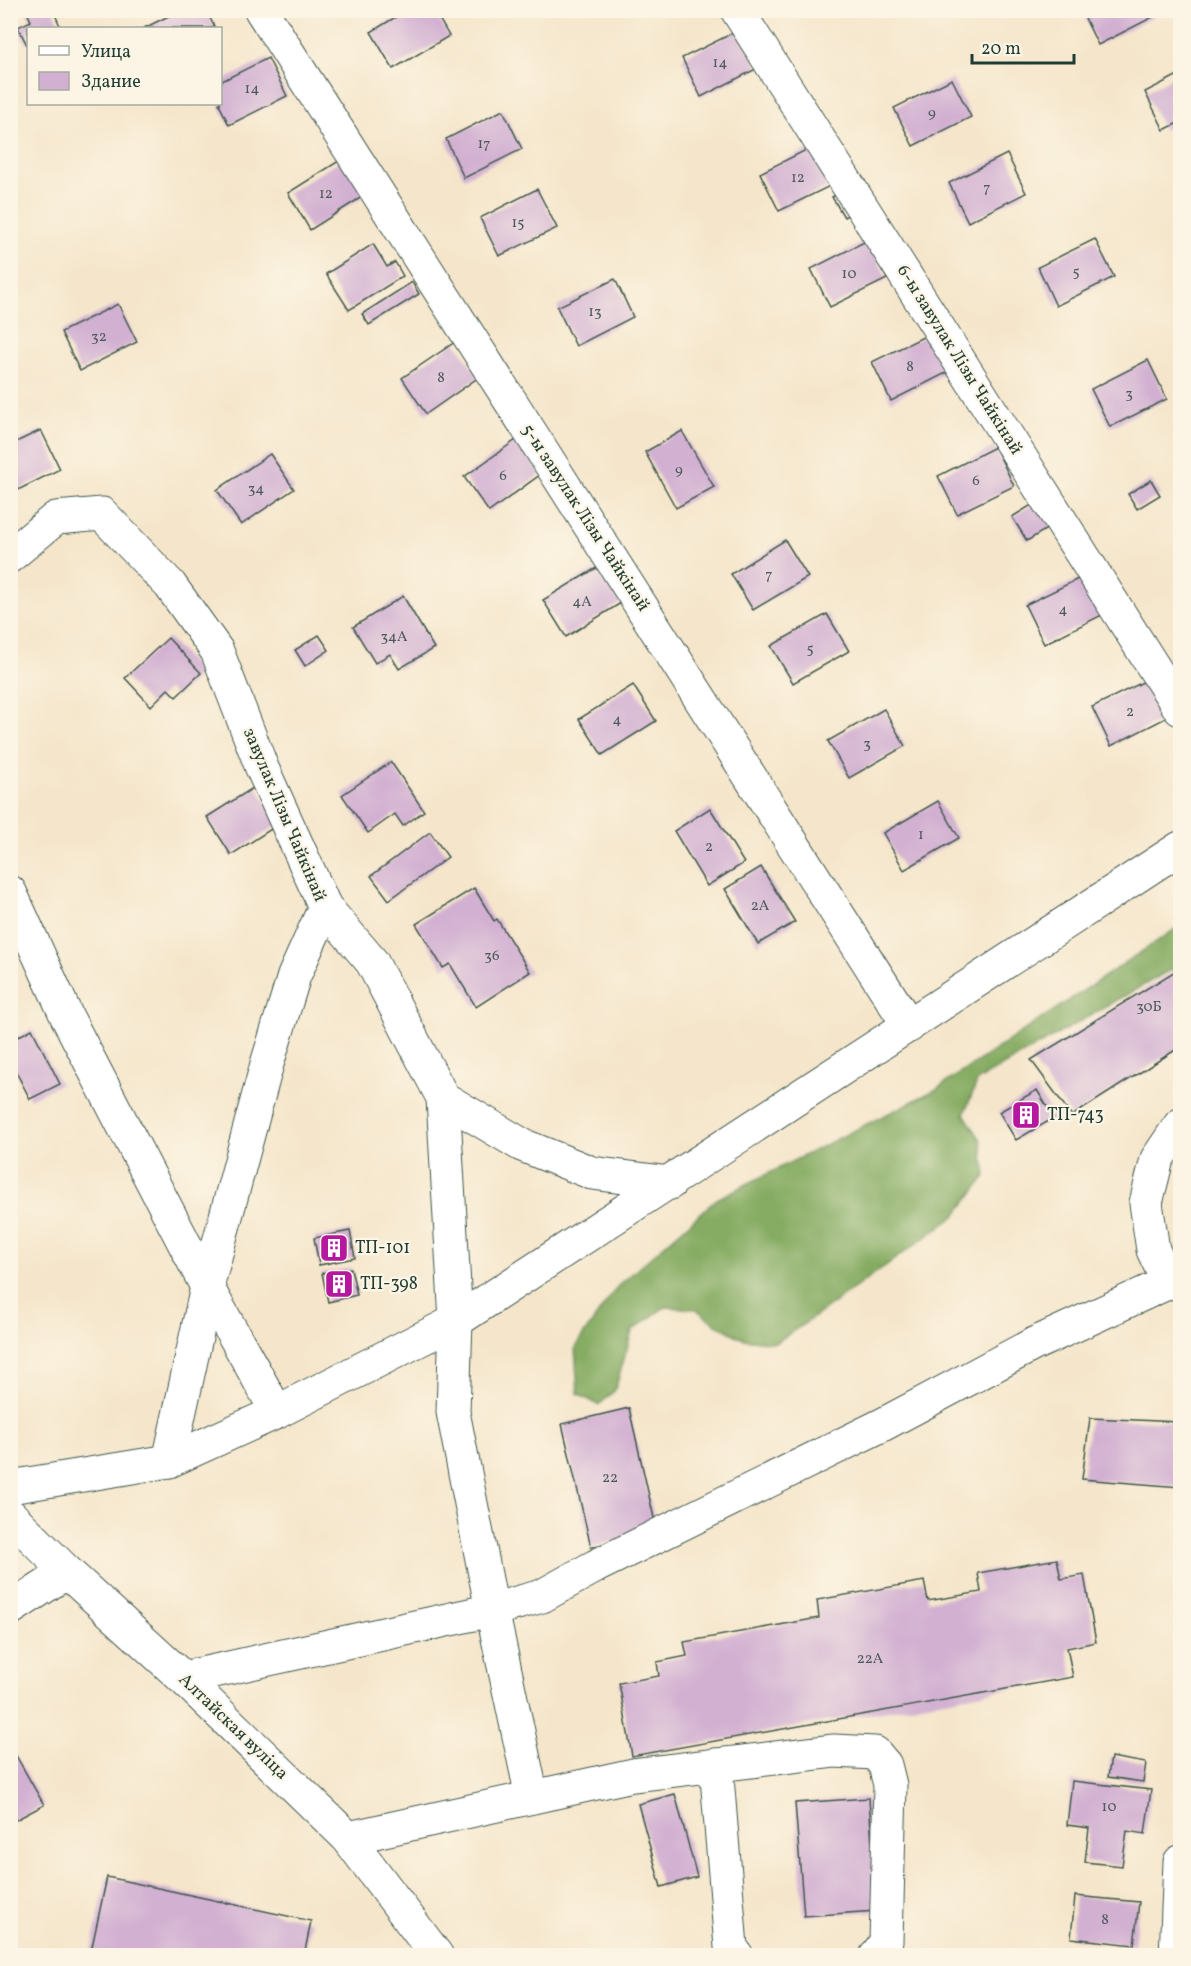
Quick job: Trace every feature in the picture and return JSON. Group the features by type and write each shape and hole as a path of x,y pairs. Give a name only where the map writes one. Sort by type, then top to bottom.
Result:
{"street":[{"name":"5-ы завулак Лізы Чайкінай","path":"261,10 909,1026"},
{"name":"6-ы завулак Лізы Чайкінай","path":"737,10 1180,709"},
{"name":"завулак Лізы Чайкінай","path":"10,556 56,518 102,514 170,585 217,651 262,768 325,907 294,976 267,1064 207,1287 169,1461"},
{"path":"10,1487 169,1461 277,1412 456,1321 1180,849"},
{"path":"10,892 67,1017 207,1287 277,1412"},
{"path":"325,907 372,962 444,1098 456,1321 453,1412 532,1797"},
{"path":"444,1098 522,1145 592,1173 670,1183"},
{"path":"183,1678 492,1610 542,1596 596,1566 882,1425 1034,1344 1174,1280 1153,1250 1146,1203 1156,1159 1180,1125"},
{"name":"Алтайская вуліца","path":"10,1515 66,1572 183,1678 348,1838 437,1956"},
{"path":"10,1609 66,1572"},
{"path":"348,1838 633,1775 834,1751 875,1753 885,1765 890,1785 886,1942 876,1956"},
{"path":"716,1765 731,1947 737,1956"},
{"path":"1176,1956 1180,1862"}],"green space":[{"path":"1180,926 1180,967 1168,971 978,1080 964,1114 981,1140 986,1176 955,1216 775,1343 743,1339 716,1324 696,1309 665,1307 632,1331 615,1390 599,1405 578,1394 575,1347 618,1286 717,1199 935,1090"}],"building":[{"path":"26,10 53,10 61,27 27,27 27,45 18,27 31,21"},
{"path":"181,10 206,10 214,27 146,27"},
{"path":"407,10 434,10 449,36 393,69 371,32"},
{"path":"1081,10 1152,10 1155,16 1098,45"},
{"path":"739,30 758,68 701,97 682,58"},
{"path":"268,58 287,96 229,125 219,105 222,105 222,81"},
{"path":"1180,74 1180,122 1164,130 1145,92"},
{"path":"952,79 971,117 913,146 894,108"},
{"path":"503,110 522,149 464,178 446,139"},
{"path":"818,144 836,183 779,211 760,173"},
{"path":"1007,154 1026,193 968,222 949,183"},
{"path":"342,159 365,195 310,230 288,193"},
{"path":"853,185 865,206 844,217 832,197"},
{"path":"537,189 557,228 499,256 480,218"},
{"path":"1095,239 1114,277 1056,306 1038,267"},
{"path":"868,240 887,279 830,307 811,269"},
{"path":"373,244 387,267 395,262 403,276 349,310 326,274"},
{"path":"615,279 633,317 576,346 557,307"},
{"path":"412,282 419,294 369,325 362,314"},
{"path":"118,304 137,342 80,371 61,332"},
{"path":"929,334 948,372 891,401 872,362"},
{"path":"455,342 479,377 426,414 402,378"},
{"path":"1148,360 1167,399 1110,427 1091,389"},
{"path":"41,430 60,469 10,494 10,445"},
{"path":"682,431 714,487 676,508 645,452"},
{"path":"516,440 541,474 489,512 464,477"},
{"path":"995,447 1014,486 957,514 938,476"},
{"path":"270,454 294,489 241,525 217,490"},
{"path":"1151,480 1160,495 1137,509 1128,494"},
{"path":"1038,501 1053,525 1027,541 1012,517"},
{"path":"785,540 808,577 753,610 731,574"},
{"path":"598,567 621,603 566,637 543,600"},
{"path":"1082,577 1102,615 1044,644 1025,605"},
{"path":"403,596 434,648 399,669 390,654 375,663 353,627"},
{"path":"827,614 849,651 793,683 771,646"},
{"path":"319,635 329,650 305,666 295,650"},
{"path":"168,638 201,673 176,697 168,689 151,706 125,678"},
{"path":"1149,679 1168,717 1111,746 1092,707"},
{"path":"633,685 656,721 602,755 579,719"},
{"path":"884,709 905,746 849,778 828,741"},
{"path":"391,762 424,811 403,826 395,814 368,833 342,795"},
{"path":"256,786 279,824 231,855 207,817"},
{"path":"938,801 959,838 904,870 883,833"},
{"path":"710,808 744,863 707,886 674,831"},
{"path":"430,832 448,857 389,900 371,876"},
{"path":"761,867 795,922 758,944 725,889"},
{"path":"474,888 494,921 497,919 530,972 476,1007 450,964 443,968 416,924"},
{"path":"1180,968 1180,1047 1072,1116 1031,1060"},
{"path":"32,1029 60,1084 30,1099 10,1060 10,1041"},
{"name":"ТП-743","path":"1037,1090 1054,1118 1016,1140 999,1112"},
{"name":"ТП-101","path":"350,1231 355,1258 319,1265 314,1238"},
{"name":"ТП-398","path":"351,1268 357,1295 328,1302 322,1273"},
{"path":"629,1408 657,1531 591,1547 562,1424"},
{"path":"1090,1418 1180,1422 1180,1487 1082,1479"},
{"path":"1057,1559 1061,1579 1084,1575 1096,1642 1067,1648 1073,1677 632,1756 619,1683 659,1676 657,1662 687,1656 684,1642 819,1618 817,1600 924,1581 928,1601 981,1592 978,1573"},
{"path":"10,1745 44,1805 10,1823"},
{"path":"1111,1757 1146,1763 1143,1782 1108,1777"},
{"path":"1072,1781 1151,1790 1145,1834 1127,1831 1122,1866 1085,1862 1089,1828 1067,1825"},
{"path":"675,1794 697,1877 661,1887 638,1804"},
{"path":"869,1798 876,1911 804,1916 795,1803"},
{"path":"107,1877 311,1921 304,1956 90,1956"},
{"path":"1075,1896 1139,1902 1134,1945 1071,1938"}],"place":[{"name":"ТП-743","path":"1026,1115"},
{"name":"ТП-101","path":"334,1248"},
{"name":"ТП-398","path":"339,1284"}]}
